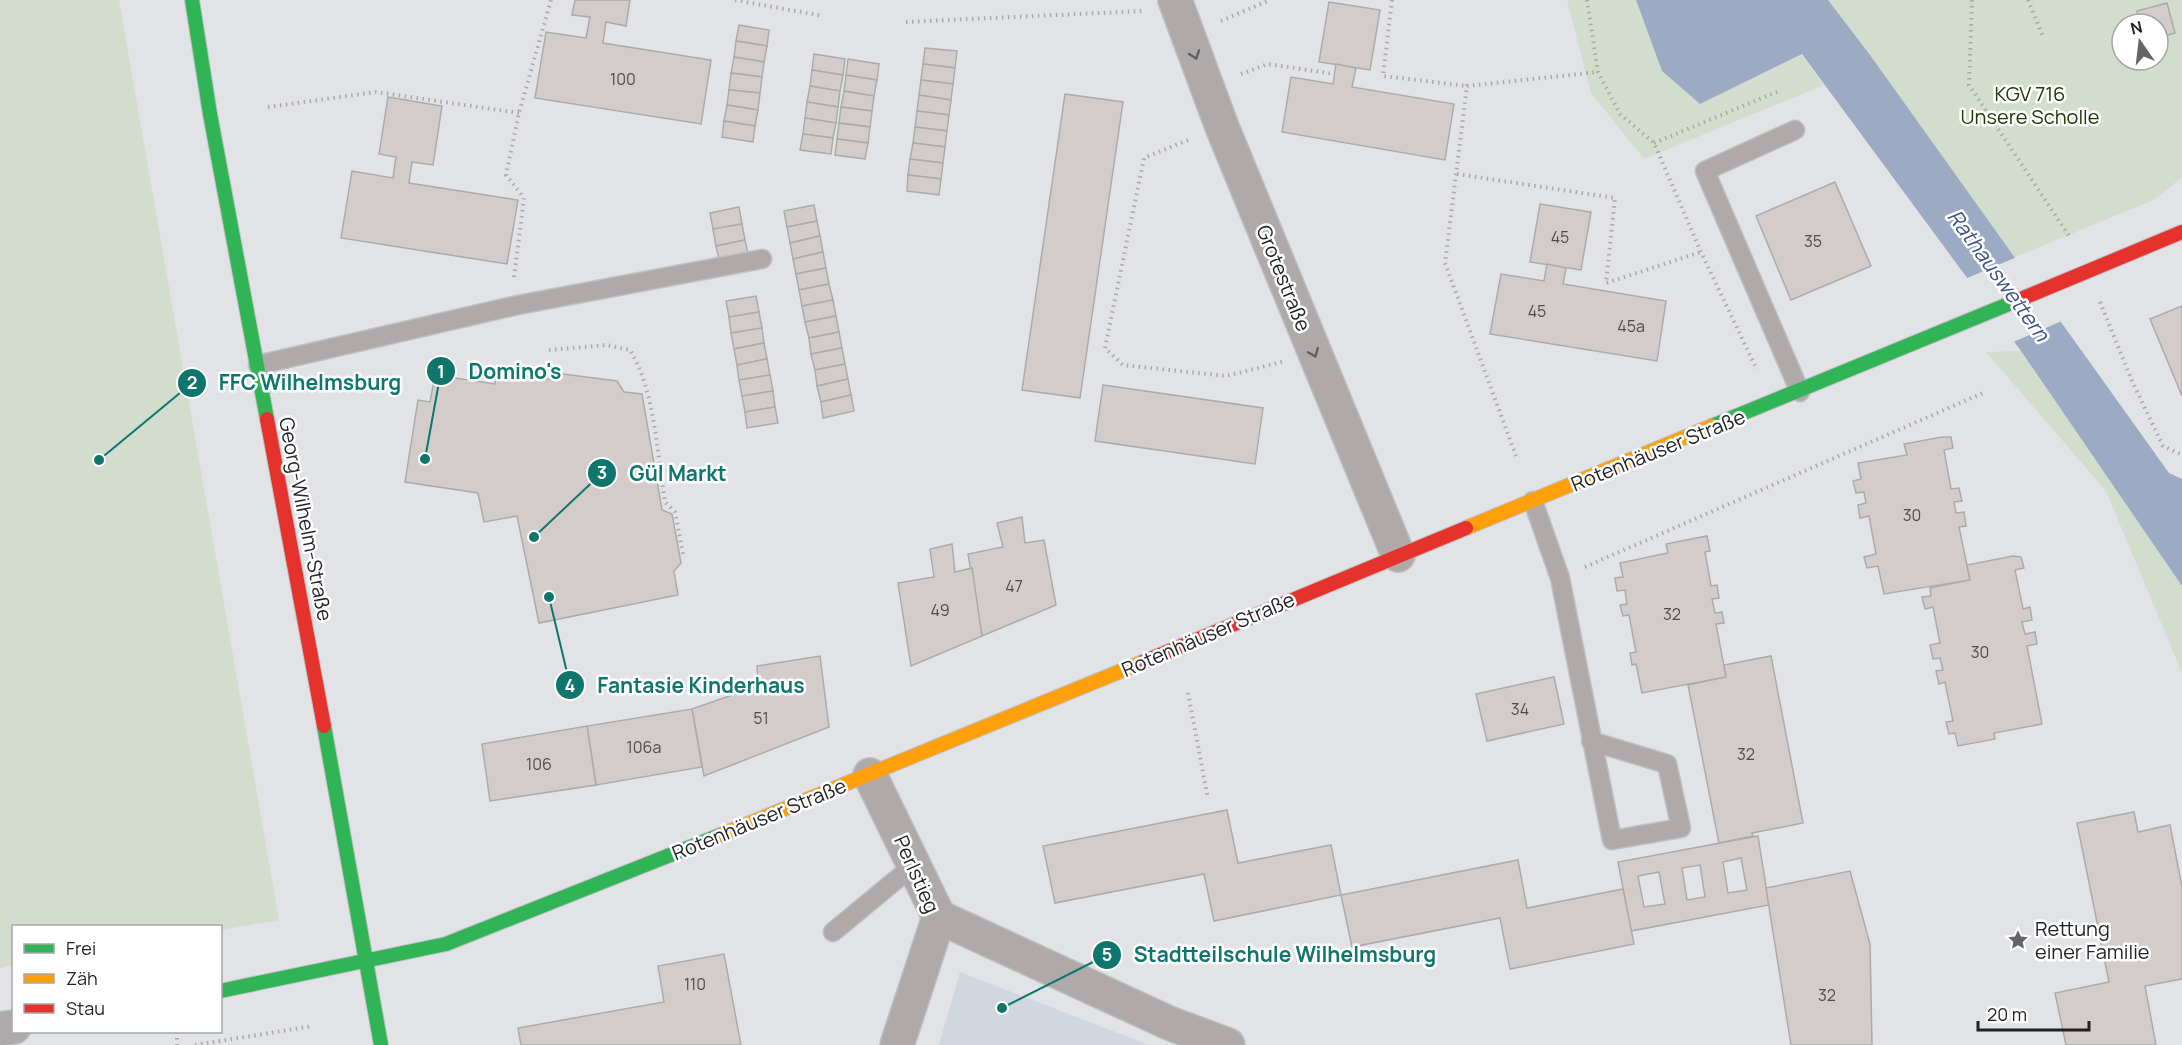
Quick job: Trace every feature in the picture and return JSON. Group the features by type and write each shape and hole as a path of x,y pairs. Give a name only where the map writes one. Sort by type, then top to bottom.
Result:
{"street":[{"name":"Georg-Wilhelm-Straße","path":"192,0 210,114 258,365 381,1045"},
{"name":"Grotestraße","path":"1176,5 1222,127 1398,555"},
{"name":"Rotenhäuser Straße","path":"222,991 446,944 870,775 1398,555 1772,404 2182,232"},
{"name":"Perlstieg","path":"870,775 939,917 897,1045"},
{"path":"939,917 1169,1023 1228,1045"}],"lane":[{"path":"1795,130 1705,171 1800,392"},
{"path":"258,365 518,305 762,259"},
{"path":"1533,501 1560,578 1591,741 1612,840 1681,828 1667,764 1591,741"},
{"path":"833,932 914,865"}],"path":[{"path":"518,305 514,275 524,198 506,175 519,113 551,0"},
{"path":"735,0 823,16"},
{"path":"906,22 1176,5 1215,24 1270,0"},
{"path":"1392,0 1383,76 1467,86 1598,72"},
{"path":"1587,0 1598,72 1620,114 1654,143 1701,252 1772,404"},
{"path":"1972,0 1969,84 2069,235 2089,271 2132,381 2163,446 2182,455"},
{"path":"2028,0 2043,37"},
{"path":"1206,87 1268,64 1334,74"},
{"path":"1467,86 1445,263 1516,456"},
{"path":"1654,143 1779,91"},
{"path":"268,107 376,92 519,113"},
{"path":"1222,127 1144,158 1106,348 1123,365 1226,376 1315,353"},
{"path":"1456,174 1615,198 1606,283 1701,252"},
{"path":"549,350 607,345 630,350 640,366 665,502 675,512 684,554"},
{"path":"1560,578 1983,393"},
{"path":"1188,693 1208,799"},
{"path":"195,1045 313,1026"}],"shaded area":[{"path":"960,972 1149,1045 939,1045"}],"green space":[{"path":"0,0 119,0 279,920 222,930 222,925 12,925 12,965 0,968"},
{"path":"1567,0 1636,0 1662,71 1700,104 1801,54 1824,85 1644,159 1591,93"},
{"name":"KGV 716 Unsere Scholle","path":"1828,0 2182,0 2182,177 2156,199 2015,257"},
{"path":"2021,351 2182,586 2182,673 2106,491 1986,352"}],"water":[{"name":"Rathauswettern","path":"1636,0 1828,0 1870,55 2169,473 2182,479 2182,586 2021,351 1802,54 1700,104 1662,71"}],"pier":[{"path":"2019,256 2064,320 2011,343 1965,279"}],"building":[{"path":"575,0 630,0 626,26 606,22 603,43 711,60 701,124 535,98 546,32 586,38 590,17 572,15"},
{"path":"1329,2 1380,10 1370,70 1319,62"},
{"path":"2167,3 2169,12 2137,12"},
{"path":"2170,14 2175,33 2170,34"},
{"path":"739,25 769,30 767,46 736,41"},
{"path":"736,41 767,46 764,62 734,57"},
{"path":"925,48 957,51 955,68 923,64"},
{"path":"814,54 845,59 843,75 812,70"},
{"path":"734,57 764,62 762,77 731,73"},
{"path":"848,59 879,64 877,80 846,75"},
{"path":"923,64 955,68 953,84 921,80"},
{"path":"1336,64 1356,68 1352,87 1454,104 1445,160 1282,132 1291,77 1333,84"},
{"path":"812,70 843,75 840,91 810,86"},
{"path":"731,73 762,77 760,93 729,90"},
{"path":"846,75 877,80 874,96 844,91"},
{"path":"921,80 953,84 951,100 919,95"},
{"path":"810,86 840,91 838,107 807,102"},
{"path":"729,90 760,93 758,110 727,105"},
{"path":"844,91 874,96 872,111 841,107"},
{"path":"1065,94 1123,102 1080,398 1022,390"},
{"path":"919,95 951,100 949,115 917,111"},
{"path":"388,97 442,106 433,165 412,162 409,183 518,200 507,264 341,238 352,171 393,178 396,157 379,154"},
{"path":"807,102 838,107 836,123 805,118"},
{"path":"727,105 758,110 755,126 724,121"},
{"path":"841,107 872,111 870,127 839,123"},
{"path":"917,111 949,115 947,131 915,127"},
{"path":"805,118 836,123 833,138 803,134"},
{"path":"724,121 755,126 753,142 722,137"},
{"path":"839,123 870,127 868,143 837,139"},
{"path":"915,127 947,131 945,147 913,143"},
{"path":"803,134 833,138 831,154 800,150"},
{"path":"837,139 868,143 865,159 835,155"},
{"path":"913,143 945,147 943,163 910,159"},
{"path":"910,159 943,163 941,179 908,175"},
{"path":"908,175 941,179 939,195 907,191"},
{"path":"1835,182 1871,266 1791,300 1756,216"},
{"path":"1540,204 1591,212 1581,270 1530,262"},
{"path":"814,205 817,221 787,227 784,211"},
{"path":"739,207 742,224 713,229 710,213"},
{"path":"817,221 820,236 790,243 787,227"},
{"path":"742,224 745,240 716,246 713,229"},
{"path":"820,236 823,252 793,259 790,243"},
{"path":"745,240 749,258 720,263 716,246"},
{"path":"823,252 826,268 796,274 793,259"},
{"path":"1547,264 1566,268 1563,284 1666,301 1657,361 1490,334 1501,274 1544,281"},
{"path":"826,268 829,284 799,290 796,274"},
{"path":"829,284 833,300 802,306 799,290"},
{"path":"756,296 759,312 729,317 726,301"},
{"path":"833,300 836,316 805,322 802,306"},
{"path":"2182,306 2182,396 2150,319"},
{"path":"759,312 762,328 731,333 729,317"},
{"path":"836,316 839,332 809,338 805,322"},
{"path":"762,328 764,343 734,349 731,333"},
{"path":"839,332 842,348 811,354 809,338"},
{"path":"764,343 767,359 737,365 734,349"},
{"path":"842,348 845,364 815,370 811,354"},
{"path":"767,359 770,375 739,380 737,365"},
{"path":"845,364 848,379 817,386 815,370"},
{"path":"497,373 554,380 563,374 617,381 624,392 642,394 662,510 672,514 681,563 674,571 678,595 539,623 517,516 484,522 478,493 405,482 418,400 430,402 435,375 495,384"},
{"path":"770,375 773,391 742,396 739,380"},
{"path":"848,379 851,395 821,402 817,386"},
{"path":"1103,385 1263,408 1255,464 1095,441"},
{"path":"773,391 775,407 745,412 742,396"},
{"path":"851,395 854,411 823,418 821,402"},
{"path":"775,407 778,423 747,428 745,412"},
{"path":"1951,437 1953,448 1944,450 1951,489 1959,488 1962,501 1954,502 1956,513 1964,512 1966,526 1959,527 1970,580 1884,594 1878,566 1867,568 1864,557 1876,554 1869,516 1860,518 1858,505 1866,503 1864,492 1856,493 1853,481 1861,479 1858,463 1907,455 1904,444"},
{"path":"1022,517 1025,543 1044,540 1056,605 982,636 968,554 1003,547 997,523"},
{"path":"1707,536 1710,551 1705,552 1711,586 1717,585 1719,598 1712,599 1715,613 1722,612 1724,623 1716,624 1726,677 1642,693 1636,664 1632,665 1630,653 1636,652 1629,615 1623,616 1620,605 1627,604 1625,590 1617,591 1615,578 1623,577 1620,563 1668,553 1666,544"},
{"path":"952,544 955,572 972,568 982,636 911,666 898,583 934,577 930,549"},
{"path":"2013,556 2021,557 2024,568 2015,570 2023,609 2030,607 2032,620 2022,622 2025,634 2035,632 2037,644 2027,646 2042,724 1994,733 1995,739 1958,746 1955,733 1949,734 1946,722 1953,721 1945,682 1939,684 1936,671 1943,670 1940,658 1933,659 1930,645 1940,643 1933,607 1925,609 1922,597 1931,596 1930,588 1970,580 1967,565"},
{"path":"820,656 829,727 704,776 692,709 758,686 757,666"},
{"path":"1771,656 1803,823 1752,833 1753,836 1719,843 1688,685 1726,677 1724,665"},
{"path":"1554,677 1564,724 1487,741 1476,694"},
{"path":"692,709 702,767 596,785 587,726"},
{"path":"587,726 596,785 490,801 482,744"},
{"path":"1227,810 1238,863 1331,845 1341,895 1214,921 1204,874 1055,903 1043,846"},
{"path":"2134,812 2138,832 2170,825 2182,887 2182,979 2145,986 2156,1045 2066,1045 2055,993 2109,982 2077,823"},
{"path":"1758,836 1769,905 1631,931 1618,862","holes":["1741,858 1747,890 1728,893 1723,862","1700,865 1705,897 1687,900 1682,868","1659,872 1665,904 1644,907 1638,876"]},
{"path":"1518,860 1527,908 1623,889 1634,944 1510,969 1500,918 1352,947 1341,895"},
{"path":"1850,871 1870,944 1872,1045 1791,1045 1766,888"},
{"path":"724,954 741,1045 521,1045 518,1028 664,1002 658,966"}],"traffic: fast":[{"path":"192,0 210,114 267,419"},
{"path":"1712,426 2016,301"},
{"path":"324,726 381,1045"},
{"path":"222,991 446,944 723,834"}],"traffic: slow":[{"path":"1466,528 1712,426"},
{"path":"723,834 1143,662"}],"traffic: jam":[{"path":"2016,301 2182,232"},
{"path":"267,419 324,726"},
{"path":"1143,662 1466,528"}],"place":[{"name":"Domino's","path":"425,459"},
{"name":"FFC Wilhelmsburg","path":"99,460"},
{"name":"Gül Markt","path":"534,537"},
{"name":"Fantasie Kinderhaus","path":"549,597"},
{"name":"Rettung einer Familie","path":"2018,940"},
{"name":"Stadtteilschule Wilhelmsburg","path":"1002,1008"}]}
